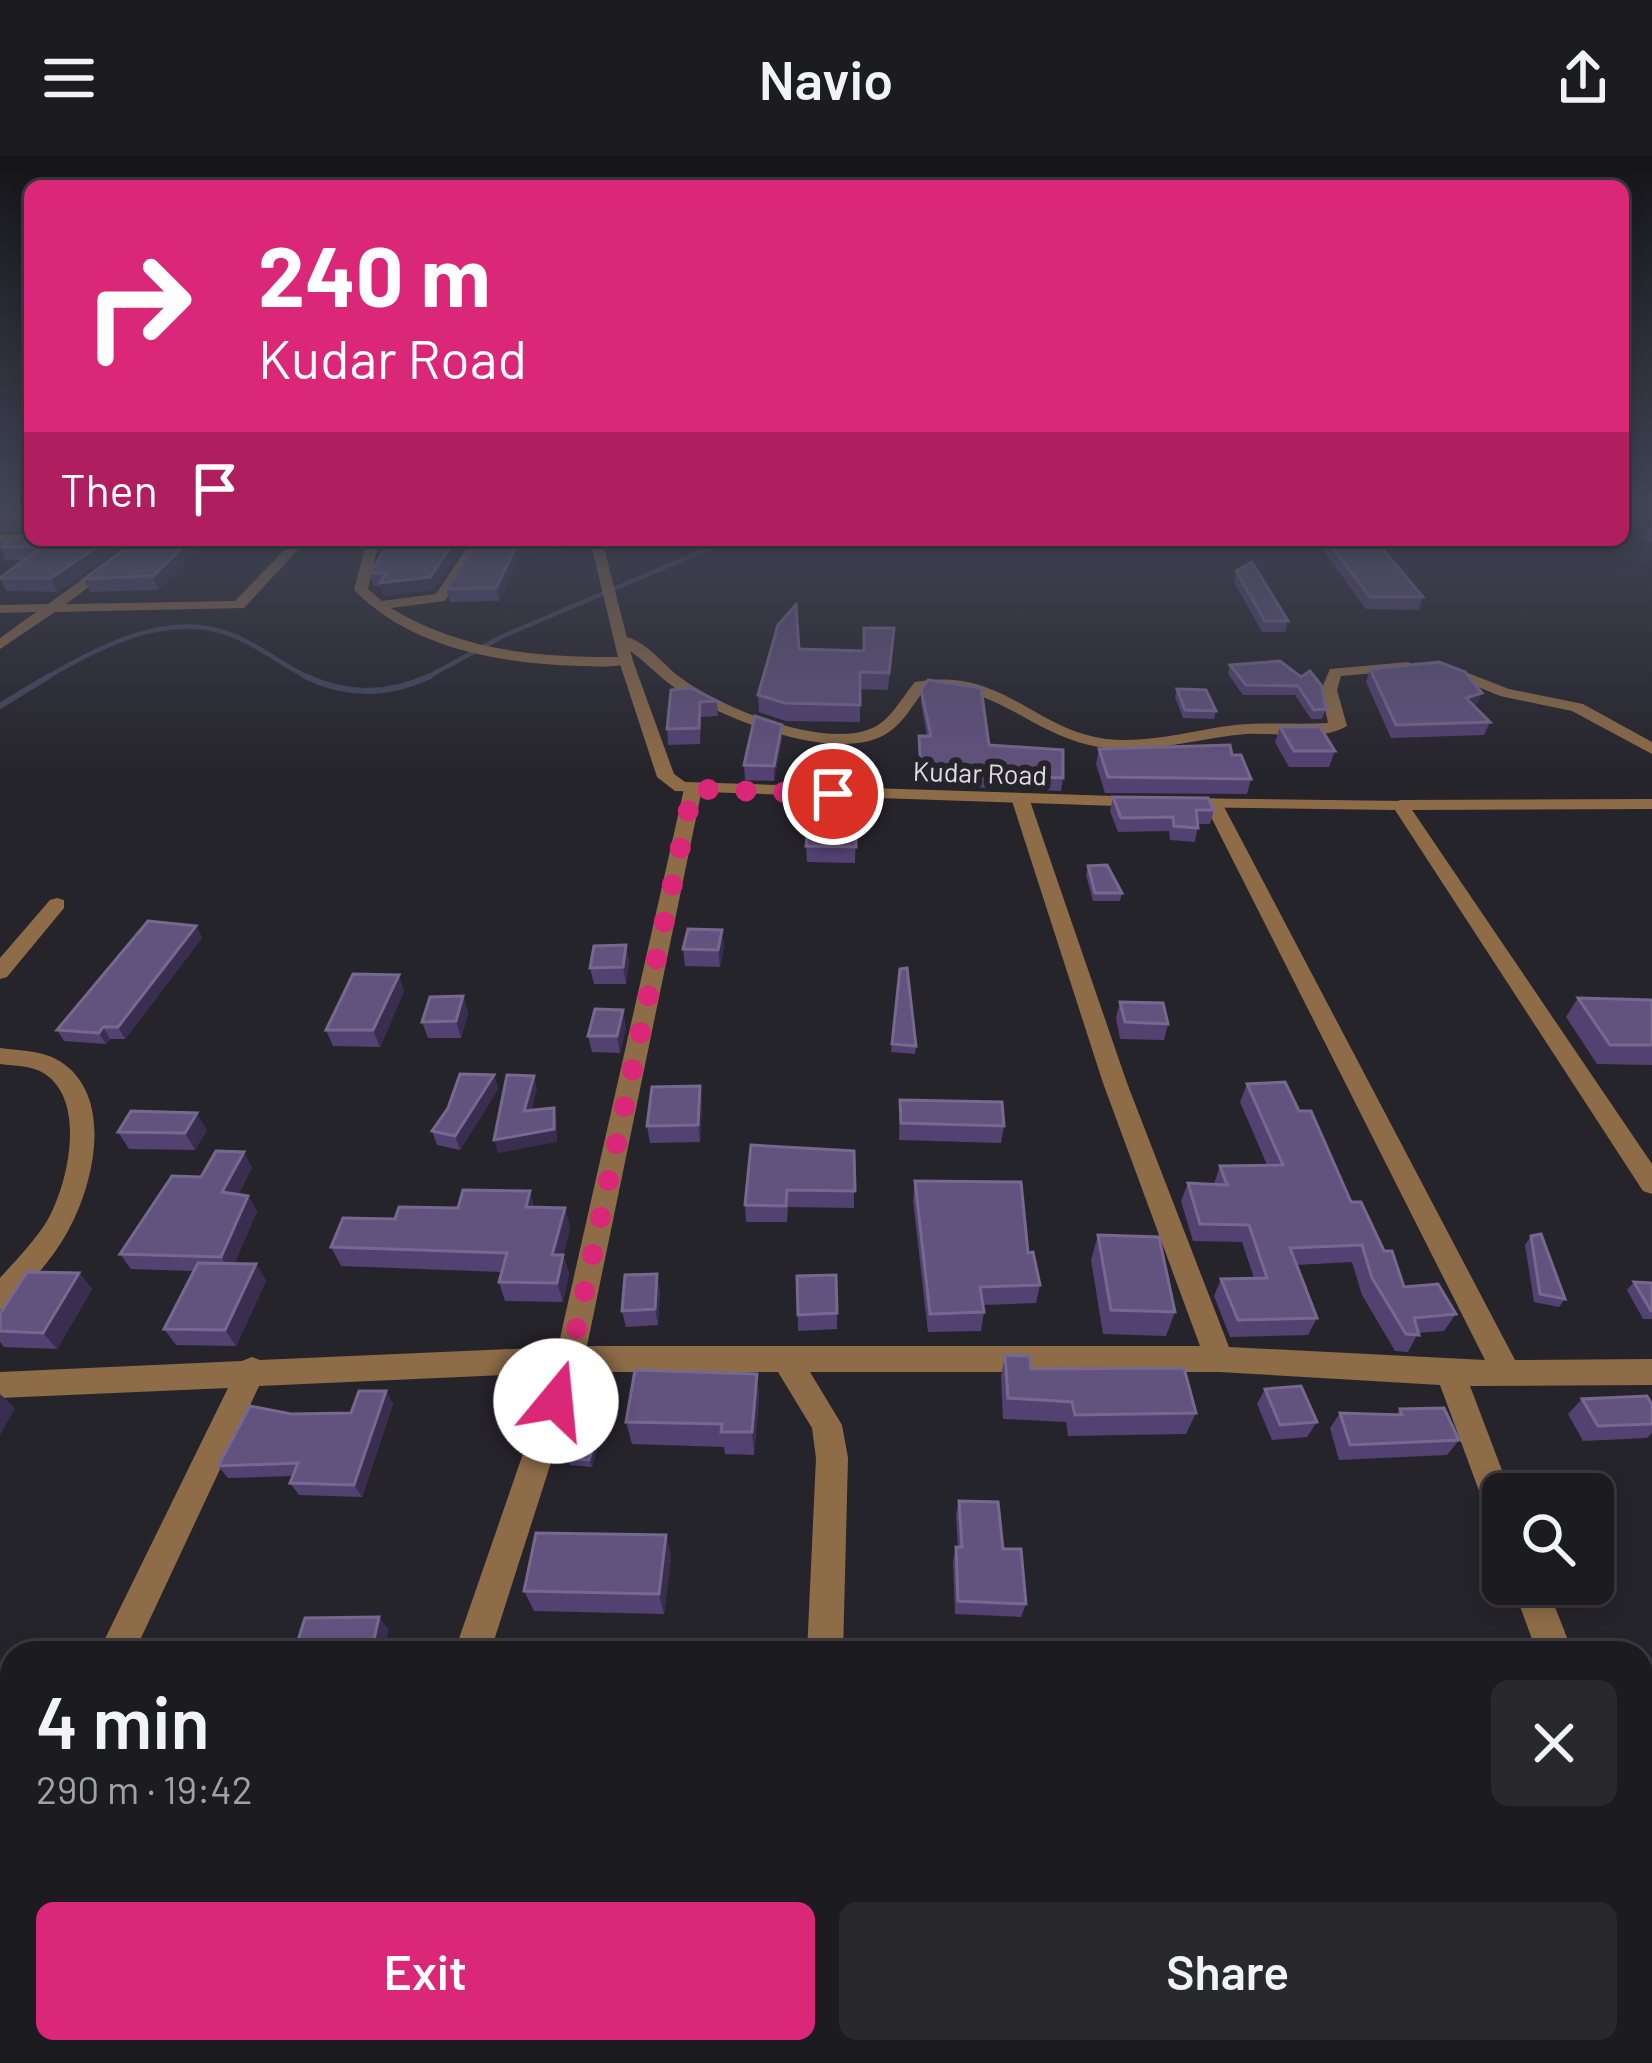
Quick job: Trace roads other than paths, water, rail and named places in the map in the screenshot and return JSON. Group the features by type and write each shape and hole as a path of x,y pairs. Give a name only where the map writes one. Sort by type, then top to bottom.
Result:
{"street":[{"path":"0,645 69,596"},
{"path":"0,609 239,605 247,596"},
{"path":"369,596 473,650 550,662 626,661"},
{"path":"380,604 441,596"},
{"path":"476,1641 570,1359 693,789 666,777 626,661 610,596"},
{"path":"621,639 653,655 680,685 722,706 823,738 879,733 920,685 968,680 1088,740 1102,742 1246,729 1322,729 1339,726 1330,690 1335,672 1429,665 1505,693 1576,707 1652,749"},
{"name":"Kudar Road","path":"693,789 1021,801 1652,804"},
{"path":"1021,801 1115,1082 1219,1359"},
{"path":"1213,803 1507,1372"},
{"path":"1400,805 1652,1184"},
{"path":"0,972 57,904"},
{"path":"0,1056 39,1060 59,1074 83,1133 79,1177 59,1224 0,1298"},
{"path":"0,1385 570,1359 1219,1359 1450,1373 1652,1372"},
{"path":"786,1359 827,1424 832,1458 825,1641"},
{"path":"122,1641 252,1370"},
{"path":"1450,1373 1487,1473"},
{"path":"1537,1605 1550,1641"}],"waterway":[{"path":"429,676 503,636 597,596"},
{"path":"45,678 129,637 174,627 220,631 307,677"},
{"path":"45,678 49,676"},
{"path":"307,677 367,691 429,676"},
{"path":"424,679 429,676"},
{"path":"307,677 311,679"},
{"path":"0,706 45,678"}]}
